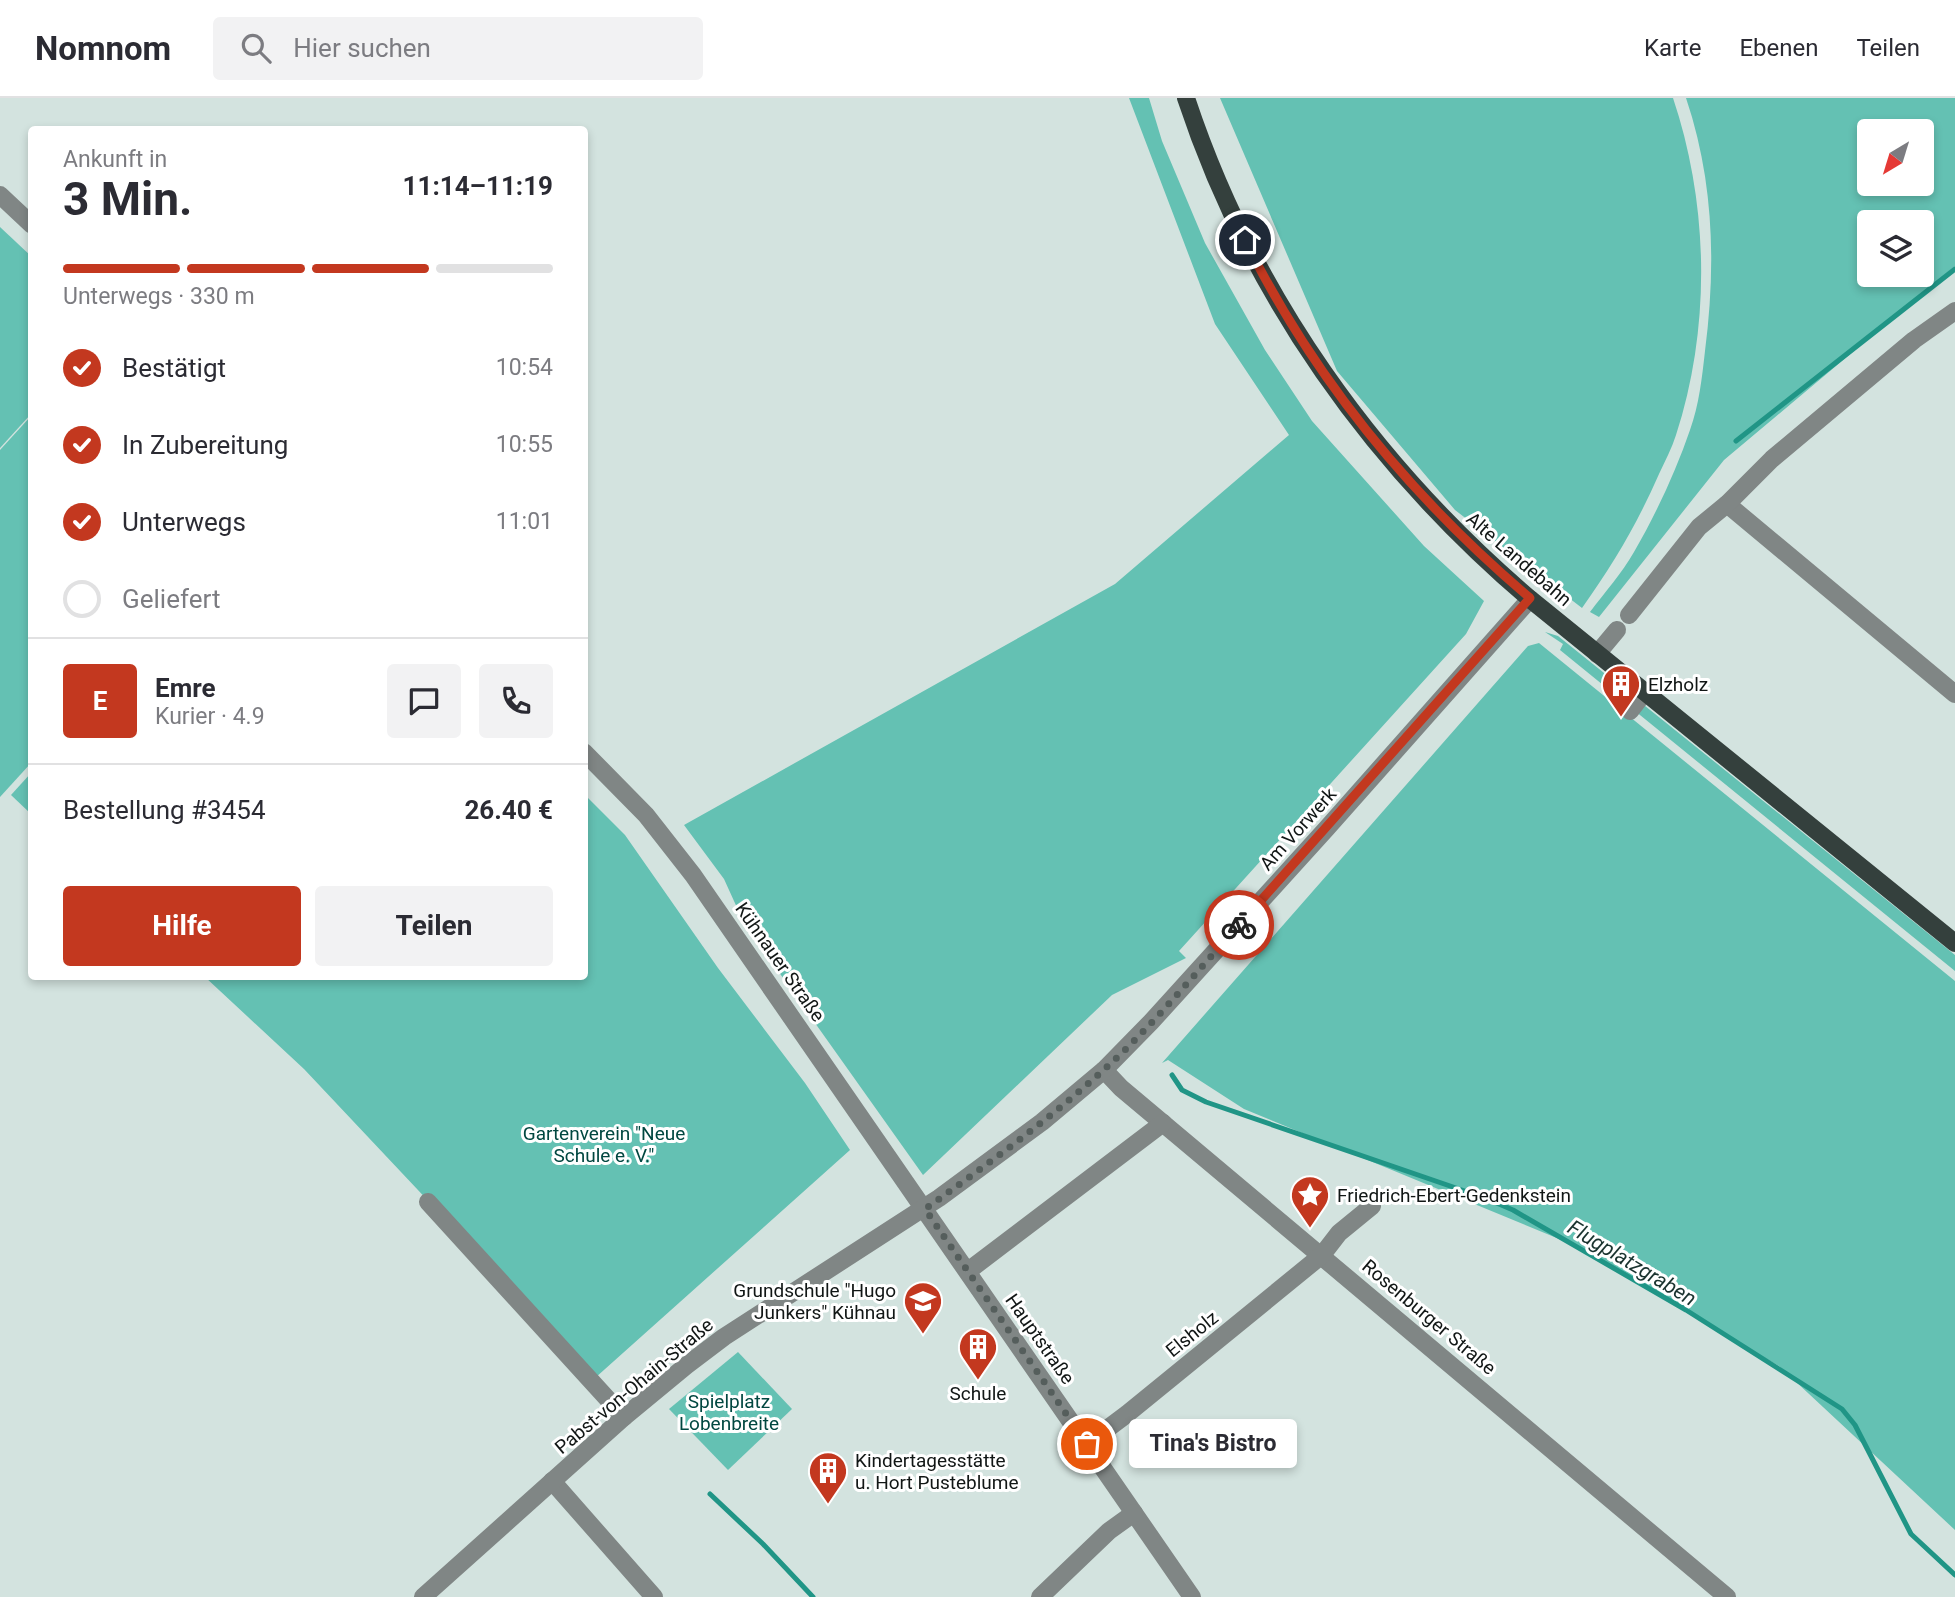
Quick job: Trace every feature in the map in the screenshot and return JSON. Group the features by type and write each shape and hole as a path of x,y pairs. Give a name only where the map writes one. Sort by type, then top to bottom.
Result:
{"main road":[{"name":"Alte Landebahn","path":"1186,98 1223,194 1254,259 1291,324 1374,442 1424,499 1475,550 1530,598 1955,943"}],"street":[{"path":"0,195 28,221"},
{"path":"1629,615 1699,527 1727,504 1772,458 1914,340 1955,311"},
{"path":"1727,504 1955,694"},
{"name":"Am Vorwerk","path":"925,1209 1042,1122 1136,1038 1328,828 1530,598"},
{"path":"1597,654 1617,630"},
{"path":"1630,711 1644,693"},
{"name":"Kühnauer Straße","path":"588,756 646,815 693,875 925,1209"},
{"name":"Rosenburger Straße","path":"1104,1069 1121,1088 1727,1597"},
{"path":"968,1271 1163,1123"},
{"path":"428,1202 624,1417"},
{"name":"Elsholz","path":"1087,1444 1322,1255 1339,1233 1372,1206"},
{"name":"Hauptstraße","path":"925,1209 1192,1597"},
{"name":"Pabst-von-Ohain-Straße","path":"423,1597 624,1417 724,1337 925,1209"},
{"path":"552,1481 654,1597"},
{"path":"1040,1597 1109,1531 1134,1513"}],"green space":[{"path":"1129,98 1149,98 1162,141 1205,243 1265,350 1312,421 1424,546 1484,601 1466,634 1179,951 1186,958 1112,995 923,1175 744,923 724,879 684,825 1115,584 1289,435 1215,324"},
{"path":"1220,98 1673,98 1694,181 1699,223 1700,309 1695,352 1687,394 1670,450 1633,527 1582,608 1455,510 1337,371"},
{"path":"1686,98 1955,98 1955,266 1934,284 1934,210 1857,210 1857,287 1930,287 1724,460 1599,617 1590,612 1624,567 1650,523 1678,461 1698,401 1711,287 1710,223 1702,160"},
{"path":"0,227 28,253 28,417 0,448"},
{"path":"28,419 28,766 0,797 0,450"},
{"path":"1545,632 1558,636 1955,955 1955,971 1560,650 1563,644"},
{"path":"1539,643 1955,981 1955,1530 1779,1366 1564,1241 1244,1109 1168,1060 1162,1063 1528,646"},
{"path":"28,776 28,811 11,795"},
{"name":"Gartenverein \"Neue Schule e. V.\"","path":"588,798 625,835 718,968 805,1083 850,1150 595,1378 304,1069 208,980 588,980"},
{"name":"Spielplatz Lobenbreite","path":"738,1352 792,1409 728,1470 669,1409"}],"waterway":[{"path":"1736,441 1955,269"},
{"name":"Flugplatzgraben","path":"1172,1075 1182,1090 1206,1102 1513,1210 1686,1310 1842,1409 1855,1425 1911,1534 1955,1575"},
{"path":"710,1494 763,1544 813,1597"}],"way so far":[{"path":"1087,1444 925,1209 1042,1122 1104,1069 1129,1046 1239,925"}],"place":[{"name":"Elzholz","path":"1621,718"},
{"name":"Friedrich-Ebert-Gedenkstein","path":"1310,1229"},
{"name":"Grundschule \"Hugo Junkers\" Kühnau","path":"923,1335"},
{"name":"Schule","path":"978,1381"},
{"name":"Tina's Bistro","path":"1087,1444"},
{"name":"Kindertagesstätte u. Hort Pusteblume","path":"828,1505"}],"route":[{"path":"1239,925 1530,598 1450,526 1374,442 1310,354 1270,289 1245,240"}]}
